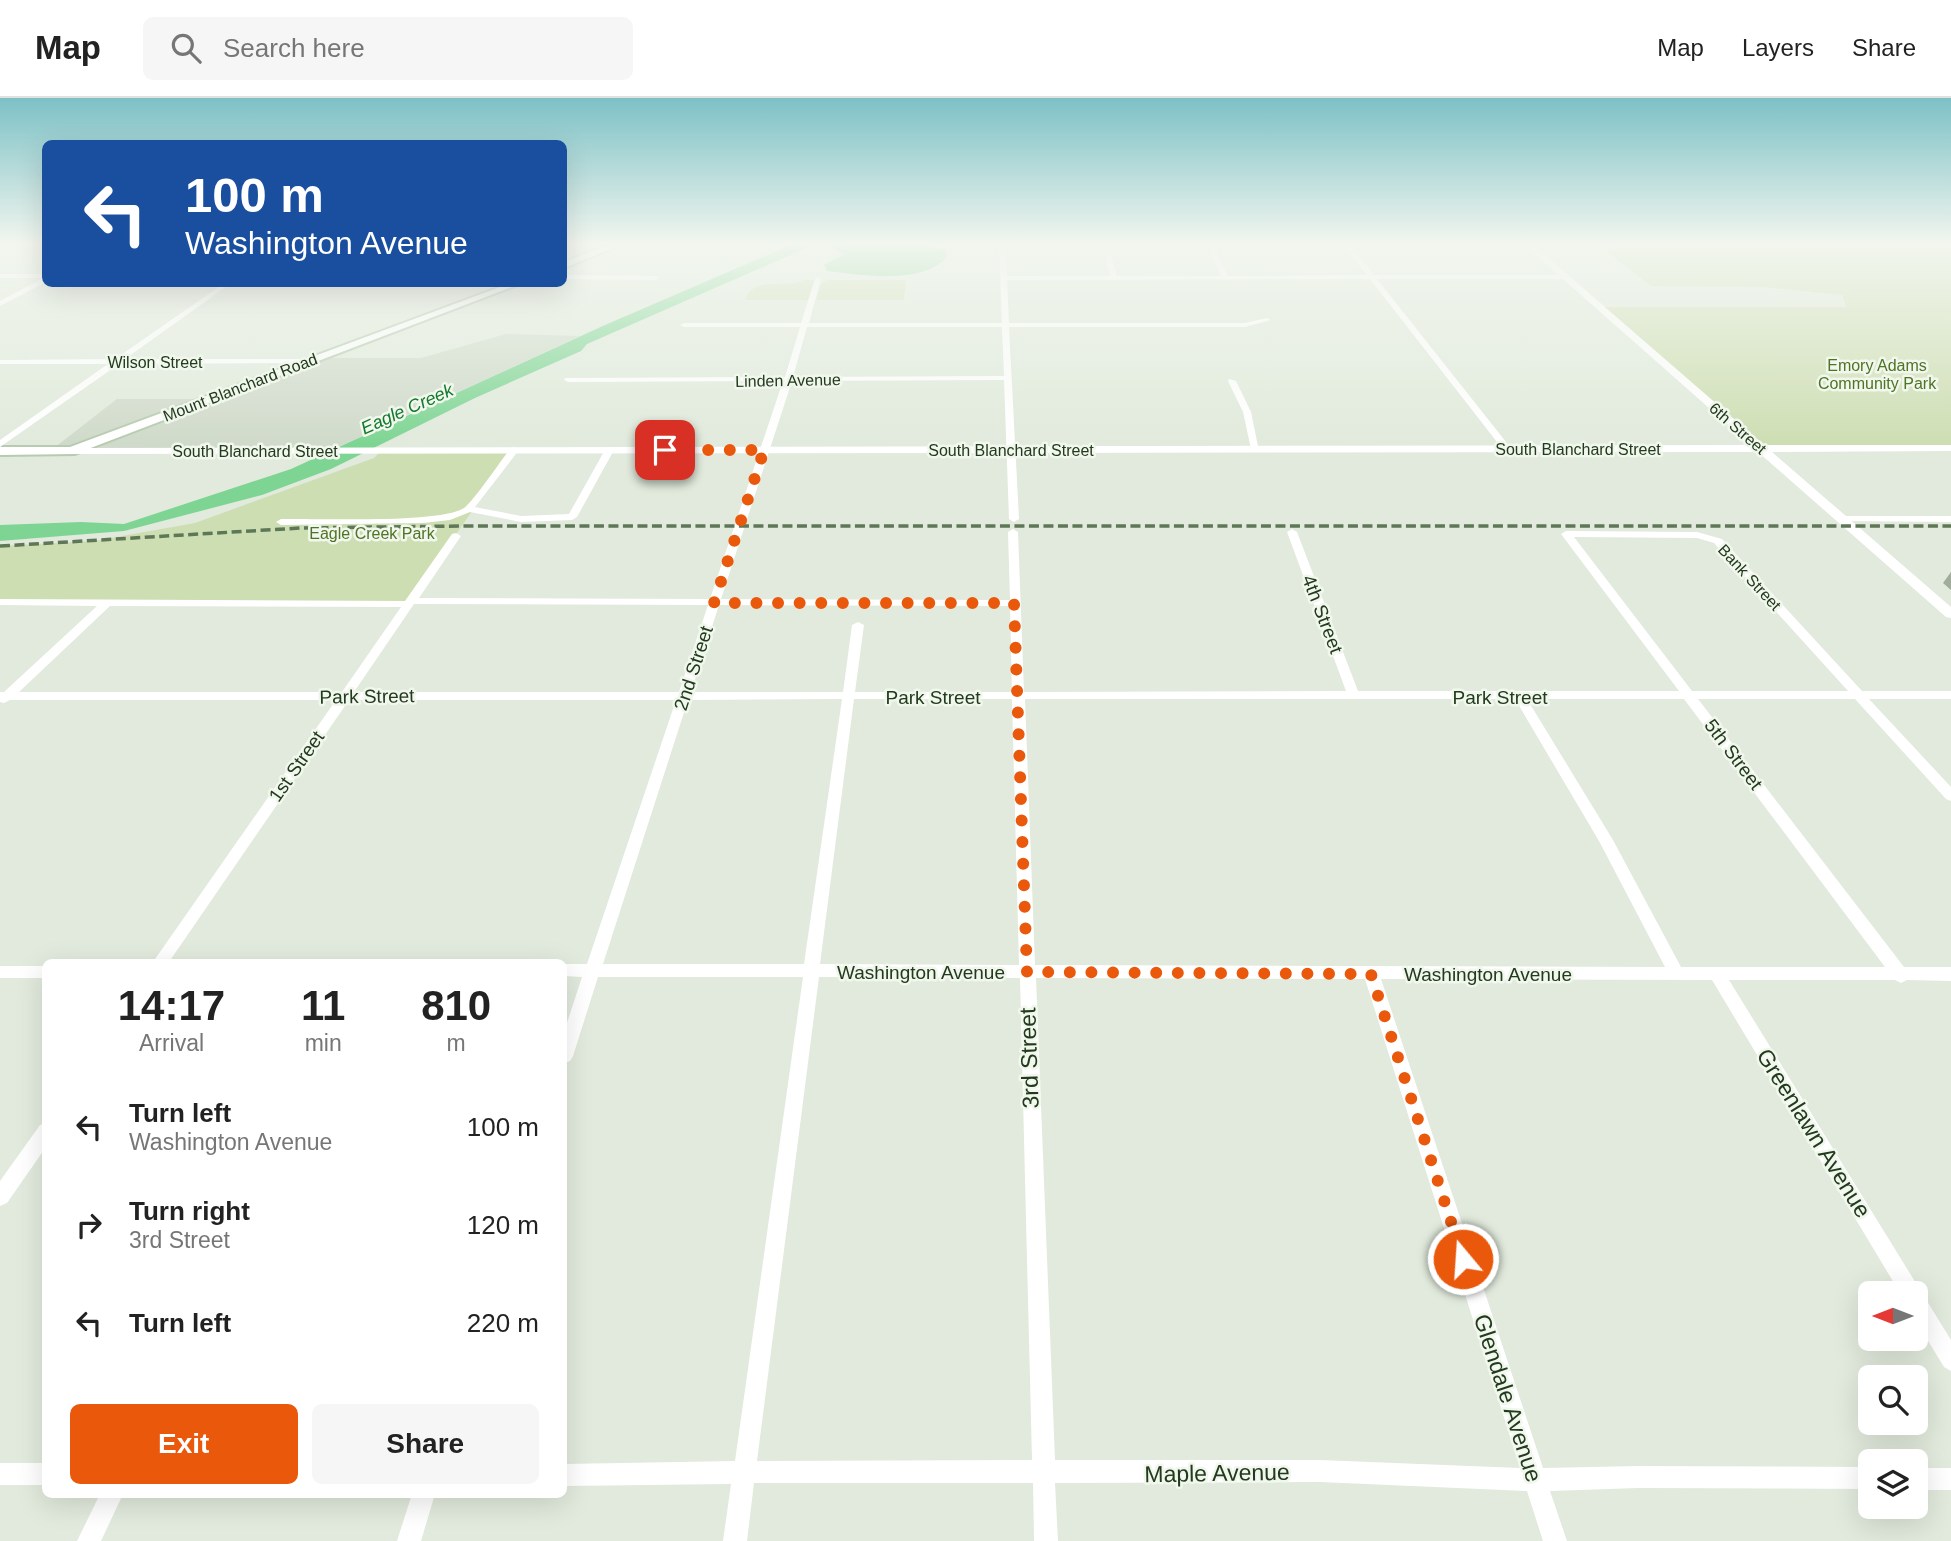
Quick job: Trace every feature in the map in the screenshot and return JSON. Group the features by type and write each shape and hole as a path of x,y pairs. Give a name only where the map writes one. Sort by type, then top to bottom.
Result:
{"main road":[{"name":"Mount Blanchard Road","path":"0,451 71,451 448,309"}],"street":[{"path":"0,444 191,309"},
{"name":"2nd Street","path":"567,1047 788,380 809,309"},
{"name":"3rd Street","path":"1005,309 1046,1541"},
{"path":"1397,309 1507,449"},
{"name":"6th Street","path":"1601,309 1843,519 1945,603 1951,614"},
{"path":"684,325 1245,325 1268,320"},
{"name":"Wilson Street","path":"0,362 310,361"},
{"name":"Linden Avenue","path":"568,380 1008,379"},
{"path":"1233,381 1247,412 1255,449"},
{"path":"1736,426 1769,440 1807,449"},
{"name":"South Blanchard Street","path":"71,451 1951,448"},
{"path":"281,522 423,520 450,517 468,509 514,450"},
{"path":"468,509 521,519 572,517 609,450"},
{"path":"1843,519 1951,519"},
{"name":"4th Street","path":"1292,532 1354,697"},
{"name":"Bank Street","path":"1566,534 1697,535 1718,541 1951,796"},
{"name":"5th Street","path":"1566,534 1901,976"},
{"name":"1st Street","path":"163,959 456,536"},
{"path":"0,602 1014,603"},
{"path":"3,698 108,602"},
{"path":"735,1541 858,625"},
{"name":"Park Street","path":"3,698 345,695 1951,695"},
{"path":"1520,697 1606,840 1676,973"},
{"name":"Washington Avenue","path":"567,970 1716,973 1901,976 1951,974"},
{"path":"0,972 42,972"},
{"name":"Greenlawn Avenue","path":"1716,973 1904,1281"},
{"name":"Glendale Avenue","path":"1371,974 1555,1541"},
{"path":"0,1198 42,1137"},
{"path":"1928,1321 1951,1360"},
{"name":"Maple Avenue","path":"567,1475 1320,1471 1535,1480 1638,1477 1858,1478"},
{"path":"0,1474 42,1474"},
{"path":"1928,1479 1951,1479"},
{"path":"89,1541 110,1498"},
{"path":"409,1541 423,1498"}],"shaded area":[{"path":"641,309 666,309 587,344 581,351 475,398 331,469 262,495 124,531 0,541 0,525 81,522 124,524 291,469"},
{"path":"506,334 580,336 336,448 50,451 117,399 210,399 318,358 421,358"}],"green space":[{"name":"Emory Adams Community Park","path":"1601,309 1951,309 1951,448 1762,449"},
{"name":"Eagle Creek Park","path":"382,450 514,450 408,604 0,603 0,546 94,541 195,523 374,458"}],"railway":[{"path":"0,546 300,528 463,526 1951,526"}],"route":[{"path":"665,450 764,450 714,603 1014,603 1027,972 1371,974 1463,1259"}],"water label":[{"name":"Eagle Creek","path":"407,409"}]}
